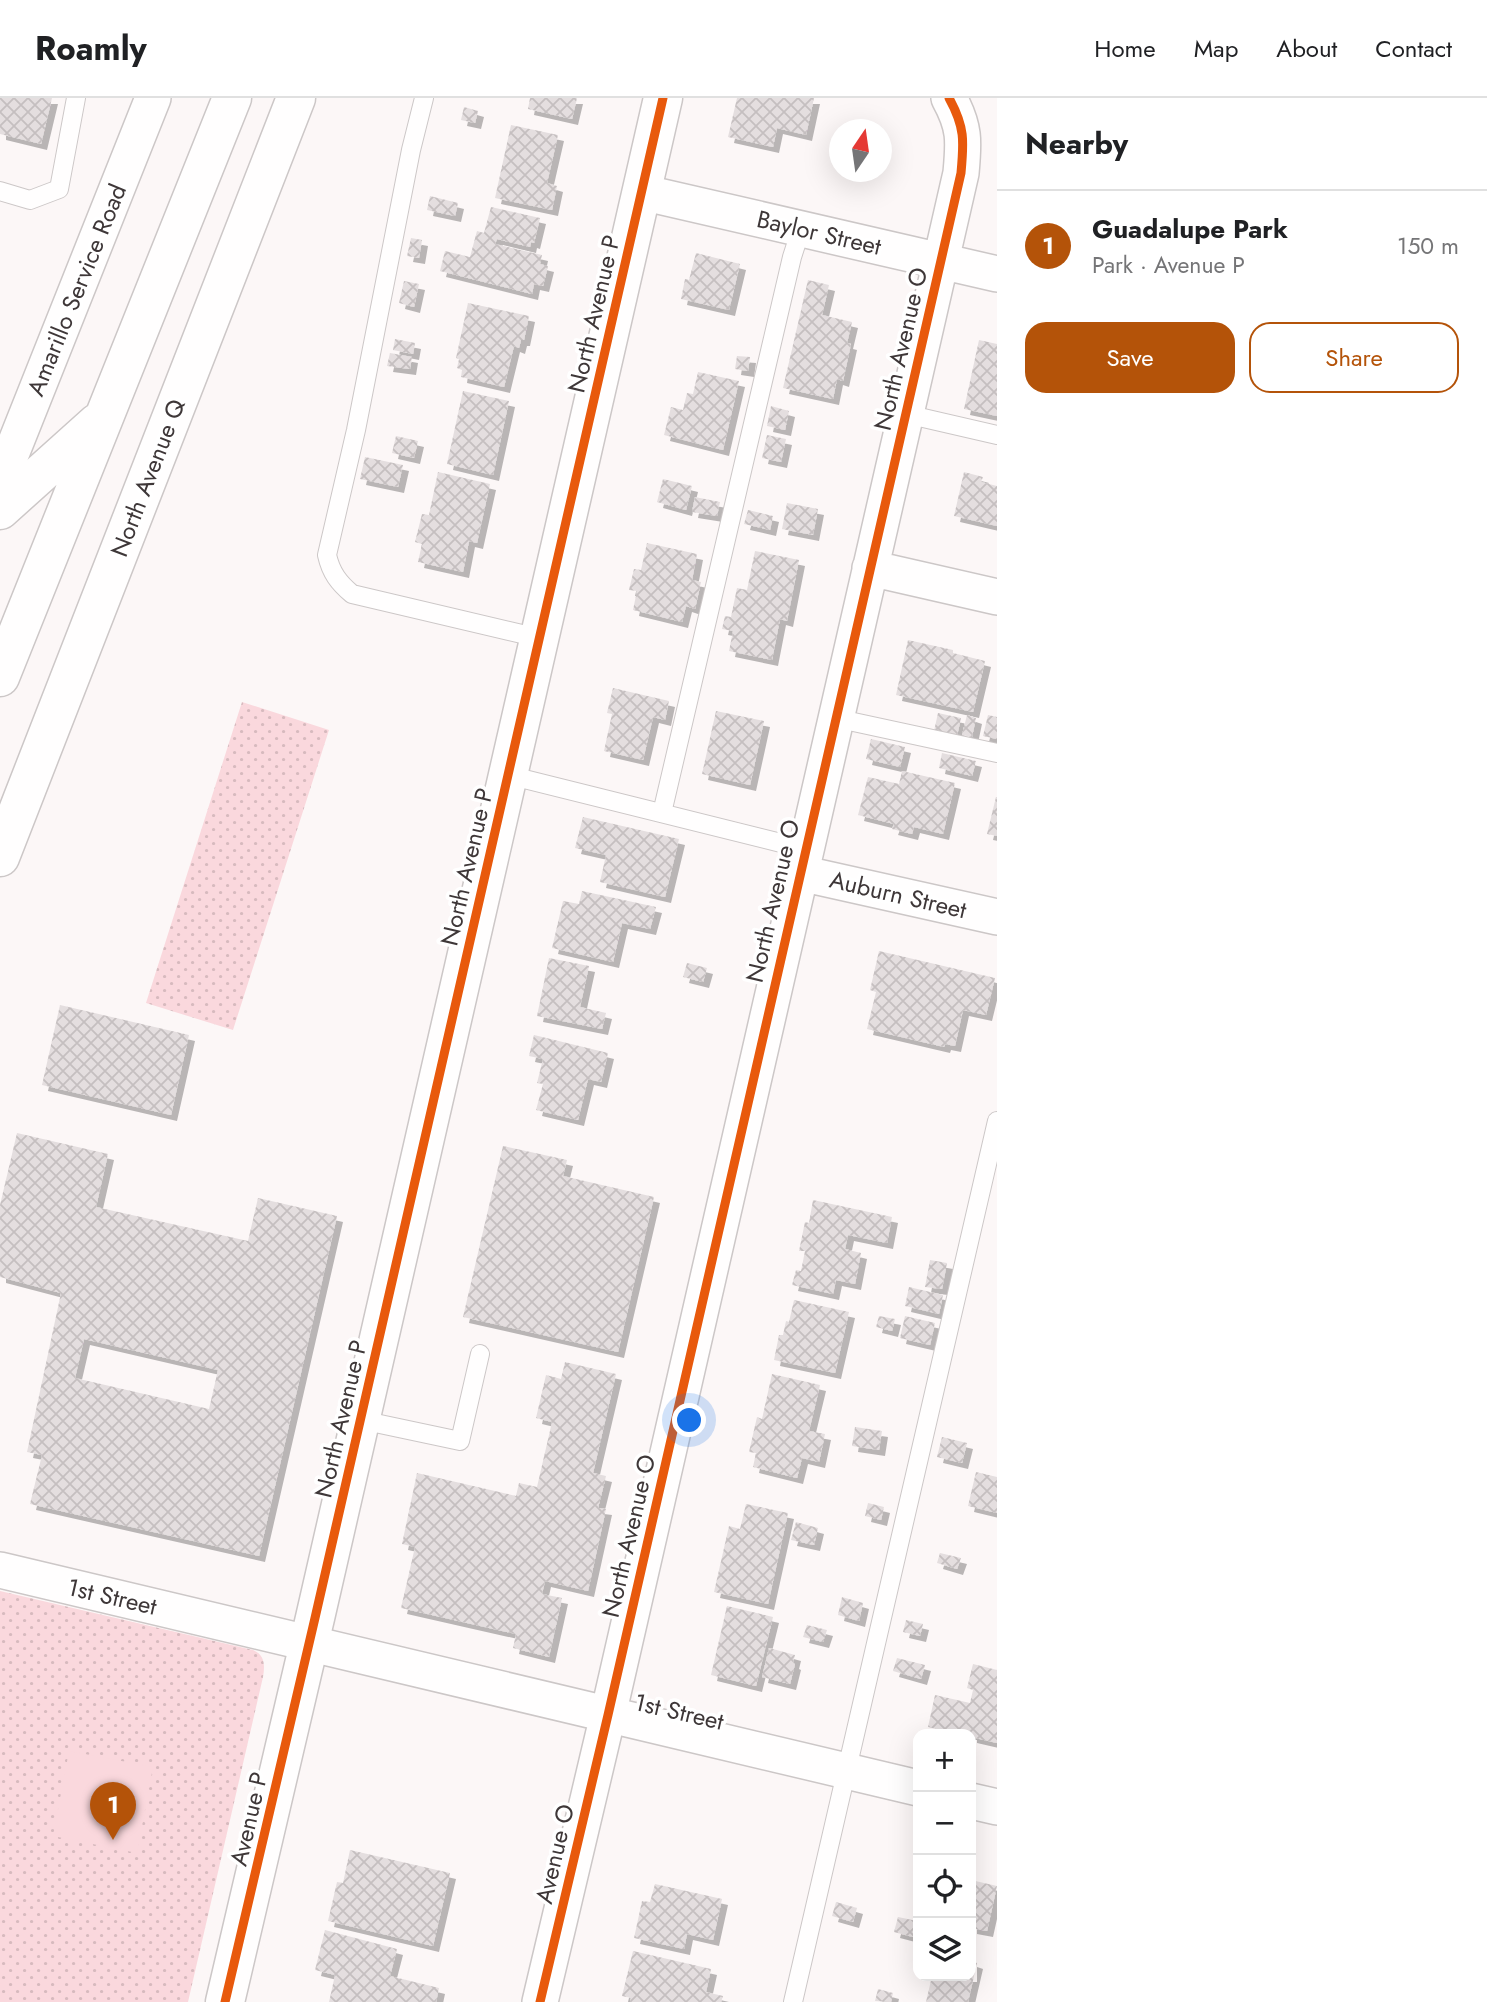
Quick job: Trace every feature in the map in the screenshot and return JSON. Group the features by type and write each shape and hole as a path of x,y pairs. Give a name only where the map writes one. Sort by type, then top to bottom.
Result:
{"street":[{"name":"Amarillo Service Road","path":"0,482 153,98"},
{"path":"0,677 232,98"},
{"name":"North Avenue Q","path":"0,857 296,98"},
{"name":"North Avenue P","path":"309,1644 663,98"},
{"name":"North Avenue O","path":"608,1715 961,173 964,140 957,113 949,98"},
{"name":"Baylor Street","path":"641,192 997,274"},
{"path":"0,510 104,417"},
{"path":"870,568 997,597"},
{"name":"Auburn Street","path":"802,861 997,917"},
{"name":"1st Street","path":"0,1570 913,1787"},
{"name":"Avenue P","path":"225,2002 309,1644"},
{"name":"Avenue O","path":"540,2002 608,1715"},
{"path":"976,1802 997,1807"}],"lane":[{"path":"0,191 30,200 59,189 76,98"},
{"path":"424,98 411,150 356,430 327,555 338,582 352,594 539,638"},
{"path":"662,813 800,229"},
{"path":"906,414 997,435"},
{"path":"835,718 997,753"},
{"path":"508,775 662,813 802,861"},
{"path":"793,2002 997,1121"},
{"path":"360,1420 460,1441 480,1354"}],"shaded area":[{"path":"242,702 329,730 233,1030 146,1003"},
{"path":"0,1591 253,1650 262,1658 263,1677 188,2002 0,2002"},
{"path":"69,1751 153,1767 137,1853 53,1836"}],"building":[{"path":"0,98 52,98 41,144 0,134"},
{"path":"530,98 577,98 572,119 528,109"},
{"path":"737,98 814,98 806,135 777,128 773,147 728,137"},
{"path":"464,107 478,111 475,123 461,120"},
{"path":"511,125 558,135 547,183 557,186 552,210 495,198"},
{"path":"430,196 458,203 455,216 427,210"},
{"path":"491,207 540,218 534,243 531,242 530,247 497,239 495,244 542,255 540,264 548,266 543,286 534,284 532,294 440,271 445,251 470,257 477,231 484,233"},
{"path":"411,238 422,240 419,258 407,256"},
{"path":"696,253 740,264 729,310 681,299 685,279 689,280"},
{"path":"808,280 829,285 822,315 852,322 847,343 851,344 843,381 837,379 833,399 783,388"},
{"path":"404,281 419,284 414,307 399,303"},
{"path":"468,303 529,316 524,340 521,340 519,348 514,346 504,387 461,377 462,370 457,368 459,359 456,358"},
{"path":"395,339 415,343 413,354 393,350"},
{"path":"979,340 997,344 997,416 964,409"},
{"path":"390,353 412,357 410,369 387,366"},
{"path":"737,356 750,357 748,371 735,369"},
{"path":"698,372 739,381 723,450 664,435 671,407 683,410 687,393 693,394"},
{"path":"463,391 509,401 493,475 447,464"},
{"path":"771,406 789,411 785,430 767,426"},
{"path":"767,435 786,439 781,462 762,458"},
{"path":"396,436 418,441 414,458 392,453"},
{"path":"365,457 403,465 398,487 360,479"},
{"path":"438,472 490,484 477,543 469,541 463,572 418,562 422,544 415,542 422,514 429,515"},
{"path":"964,472 983,477 981,482 997,486 997,526 954,516"},
{"path":"663,479 692,486 686,510 657,502"},
{"path":"695,497 720,502 717,516 692,512"},
{"path":"787,503 818,509 813,535 782,529"},
{"path":"748,510 773,516 770,530 744,524"},
{"path":"647,543 697,554 692,580 701,582 695,609 686,606 682,622 633,610 637,591 629,590 634,569 641,570"},
{"path":"755,551 799,560 787,621 780,619 772,660 729,651 733,631 722,629 725,616 731,617 737,588 747,590"},
{"path":"908,640 953,650 953,653 985,661 973,712 896,695"},
{"path":"613,688 669,701 665,720 653,717 643,760 604,751 612,714 607,713"},
{"path":"716,711 764,721 750,785 702,774"},
{"path":"938,713 961,718 957,736 934,731"},
{"path":"967,715 976,718 972,737 962,735"},
{"path":"988,715 997,717 997,739 983,736"},
{"path":"871,739 905,747 900,767 866,759"},
{"path":"942,753 976,761 972,776 939,768"},
{"path":"902,771 955,783 943,834 914,827 912,834 892,829 894,824 858,815 868,777 899,784"},
{"path":"997,797 997,836 987,834"},
{"path":"583,817 679,839 665,897 600,882 606,855 575,848"},
{"path":"582,891 656,907 650,929 622,923 613,962 552,948 563,901 579,904"},
{"path":"879,951 995,978 986,1015 963,1010 955,1046 945,1044 944,1047 867,1029 876,992 870,990"},
{"path":"549,958 589,966 580,1007 606,1013 602,1029 537,1016"},
{"path":"687,963 707,968 703,982 683,977"},
{"path":"60,1005 189,1035 171,1115 42,1085"},
{"path":"534,1035 608,1053 601,1082 588,1079 578,1120 536,1110 543,1084 537,1083 543,1059 529,1056"},
{"path":"17,1133 108,1154 96,1207 248,1241 258,1198 337,1216 259,1556 30,1504 42,1455 27,1452 61,1293 0,1277 0,1205","holes":["84,1339 218,1370 209,1409 75,1378"]},
{"path":"503,1146 567,1160 563,1176 654,1197 618,1352 463,1317"},
{"path":"813,1200 892,1217 887,1243 848,1235 845,1249 861,1253 855,1284 836,1280 833,1294 792,1285 796,1270 801,1271 805,1251 799,1251 805,1222 809,1223"},
{"path":"930,1260 947,1263 942,1289 925,1287"},
{"path":"909,1287 943,1295 939,1314 905,1306"},
{"path":"794,1300 849,1312 835,1373 774,1360 779,1335 783,1335 786,1321 789,1322"},
{"path":"879,1316 895,1319 892,1331 876,1327"},
{"path":"905,1316 935,1323 930,1345 900,1338"},
{"path":"565,1362 616,1374 593,1473 606,1476 598,1508 606,1509 588,1591 545,1581 542,1594 562,1598 549,1657 513,1648 516,1634 401,1608 415,1547 402,1544 417,1473 516,1496 519,1483 537,1487 552,1422 536,1418 546,1375 561,1379"},
{"path":"772,1374 820,1385 809,1431 825,1434 819,1462 802,1458 797,1478 753,1467 756,1453 749,1452 757,1417 762,1419"},
{"path":"855,1427 882,1431 879,1450 852,1446"},
{"path":"942,1437 967,1443 962,1463 937,1457"},
{"path":"976,1472 997,1477 997,1513 968,1506"},
{"path":"868,1503 884,1507 881,1520 865,1516"},
{"path":"746,1504 788,1513 768,1604 714,1592 729,1526 740,1529"},
{"path":"796,1522 818,1528 814,1545 791,1540"},
{"path":"940,1553 961,1558 957,1569 937,1563"},
{"path":"842,1597 863,1603 859,1621 838,1615"},
{"path":"727,1606 773,1617 756,1686 711,1675"},
{"path":"906,1620 923,1624 920,1636 903,1632"},
{"path":"807,1625 827,1630 823,1642 803,1637"},
{"path":"769,1648 795,1655 790,1684 762,1677"},
{"path":"897,1658 925,1665 921,1679 893,1671"},
{"path":"973,1664 997,1670 997,1743 976,1738 976,1729 928,1727 935,1695 970,1703 973,1690 967,1688"},
{"path":"350,1850 450,1873 433,1946 328,1921 337,1882 343,1883"},
{"path":"976,1881 997,1886 987,1931 976,1929"},
{"path":"655,1884 722,1899 713,1940 687,1934 684,1949 634,1938 642,1901 650,1902"},
{"path":"836,1902 857,1908 853,1922 832,1916"},
{"path":"898,1917 913,1920 913,1937 894,1932"},
{"path":"325,1930 397,1949 390,1976 439,1988 436,2002 329,2002 335,1975 315,1970"},
{"path":"633,1951 711,1969 706,1992 723,1996 721,2002 630,2002 631,1998 622,1996"},
{"path":"931,1981 973,1981 968,2002 926,2002"},
{"path":"878,1989 893,1993 891,2002 875,2001"}],"cycle path":[{"path":"225,2002 663,98"},
{"path":"540,2002 961,173 962,134 949,98"}],"place":[{"name":"Guadalupe Park","path":"113,1840"}]}
